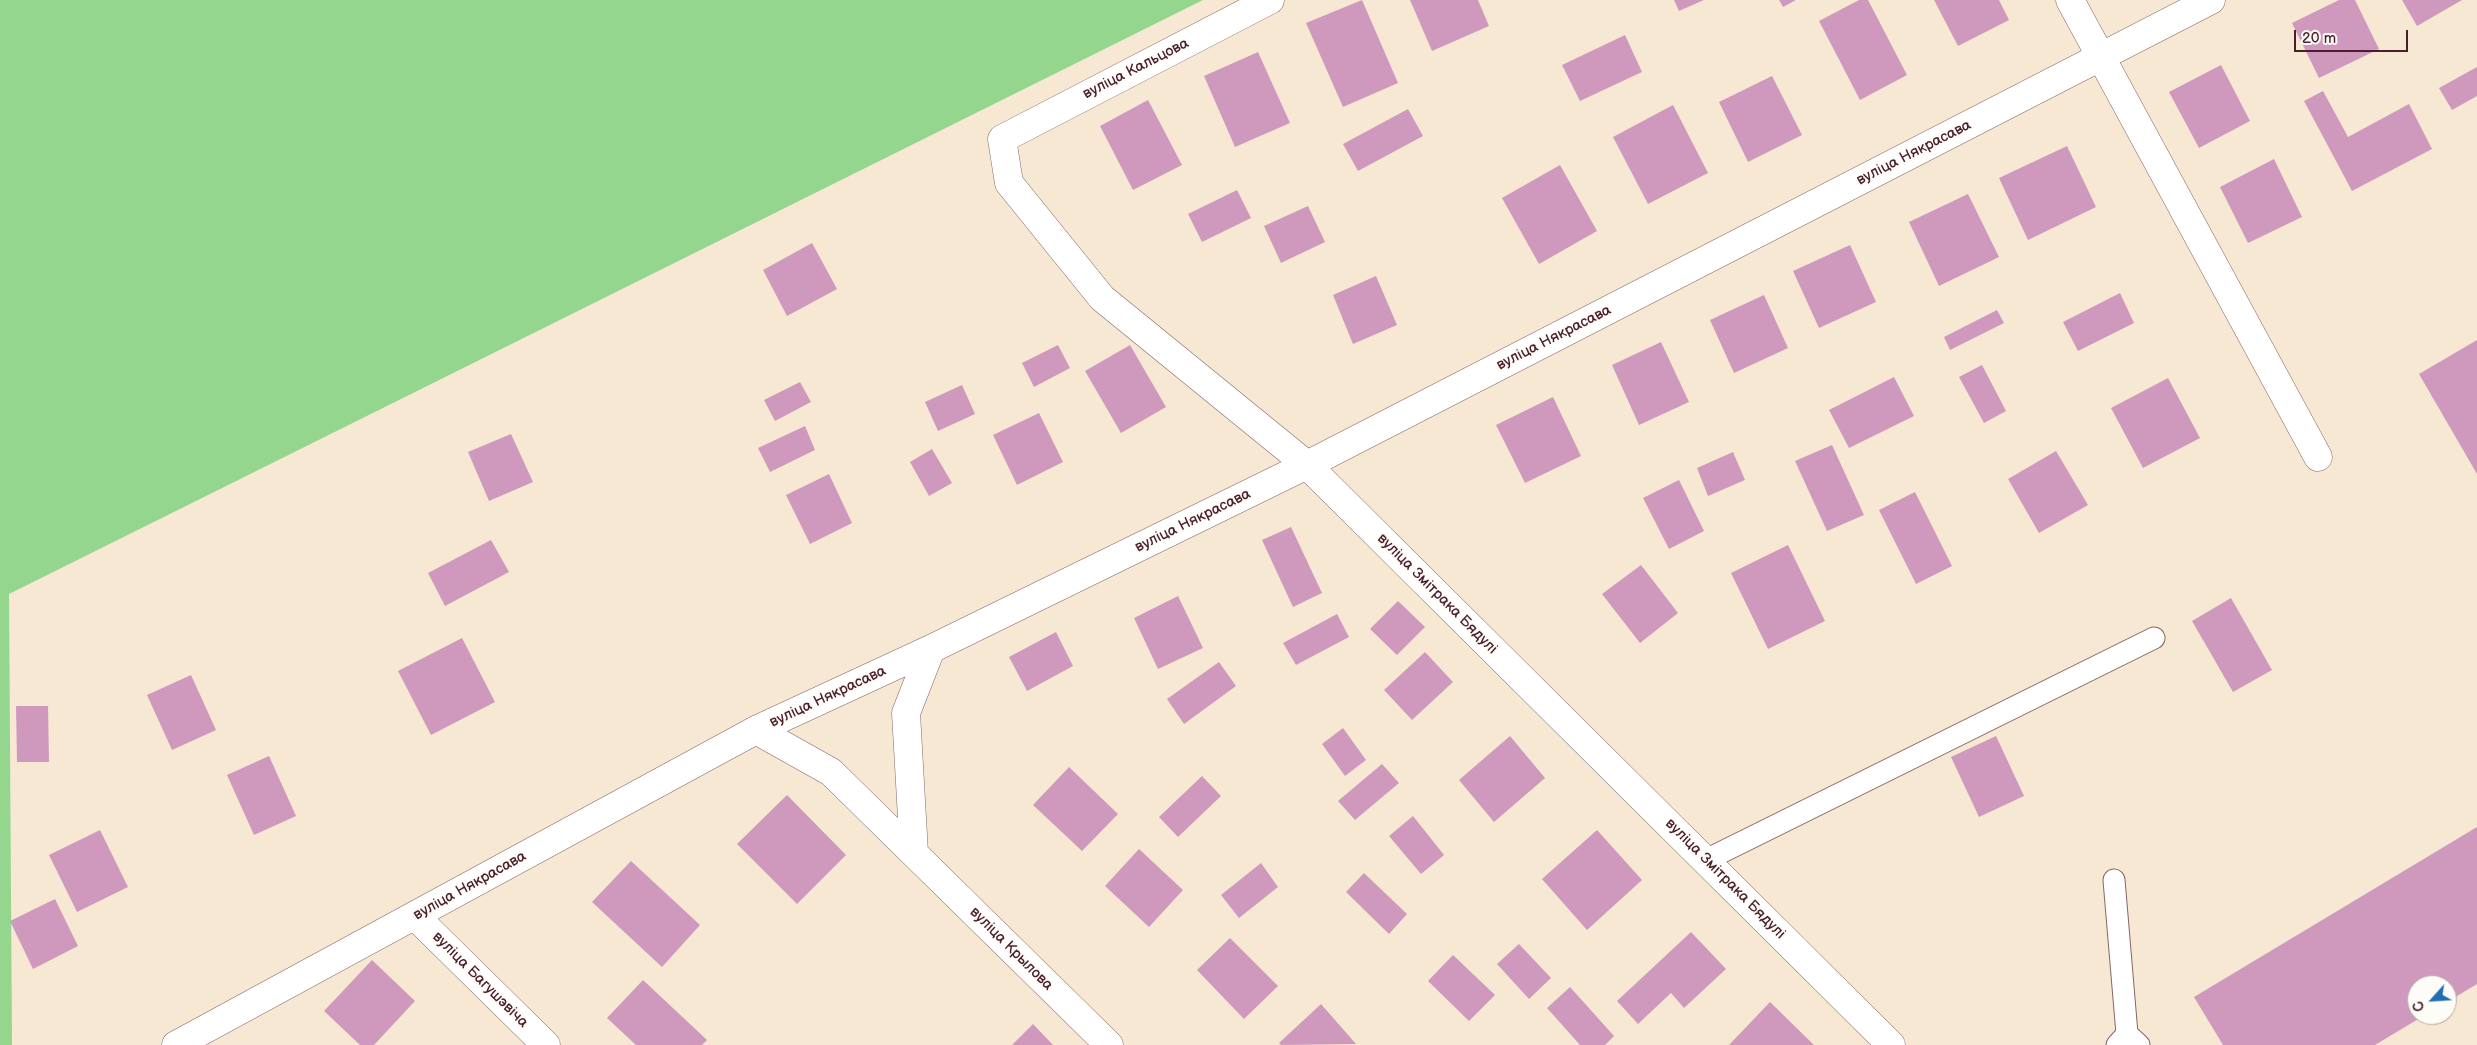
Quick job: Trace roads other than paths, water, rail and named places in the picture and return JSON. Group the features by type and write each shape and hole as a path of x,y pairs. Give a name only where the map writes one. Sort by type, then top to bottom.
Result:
{"street":[{"name":"вуліца Кальцова","path":"1002,139 1270,0"},
{"path":"2070,0 2318,458"},
{"name":"вуліца Някрасава","path":"176,1045 756,730 931,649 1307,465 2211,0"},
{"name":"вуліца Змітрака Бядулі","path":"1002,139 1009,183 1102,298 1307,465 1891,1045"},
{"path":"914,853 906,713 931,649"},
{"name":"вуліца Крылова","path":"756,730 831,772 1109,1045"},
{"name":"вуліца Багушэвіча","path":"415,916 546,1045"}],"lane":[{"path":"1706,860 2154,638"},
{"path":"2114,880 2128,1041"}]}
